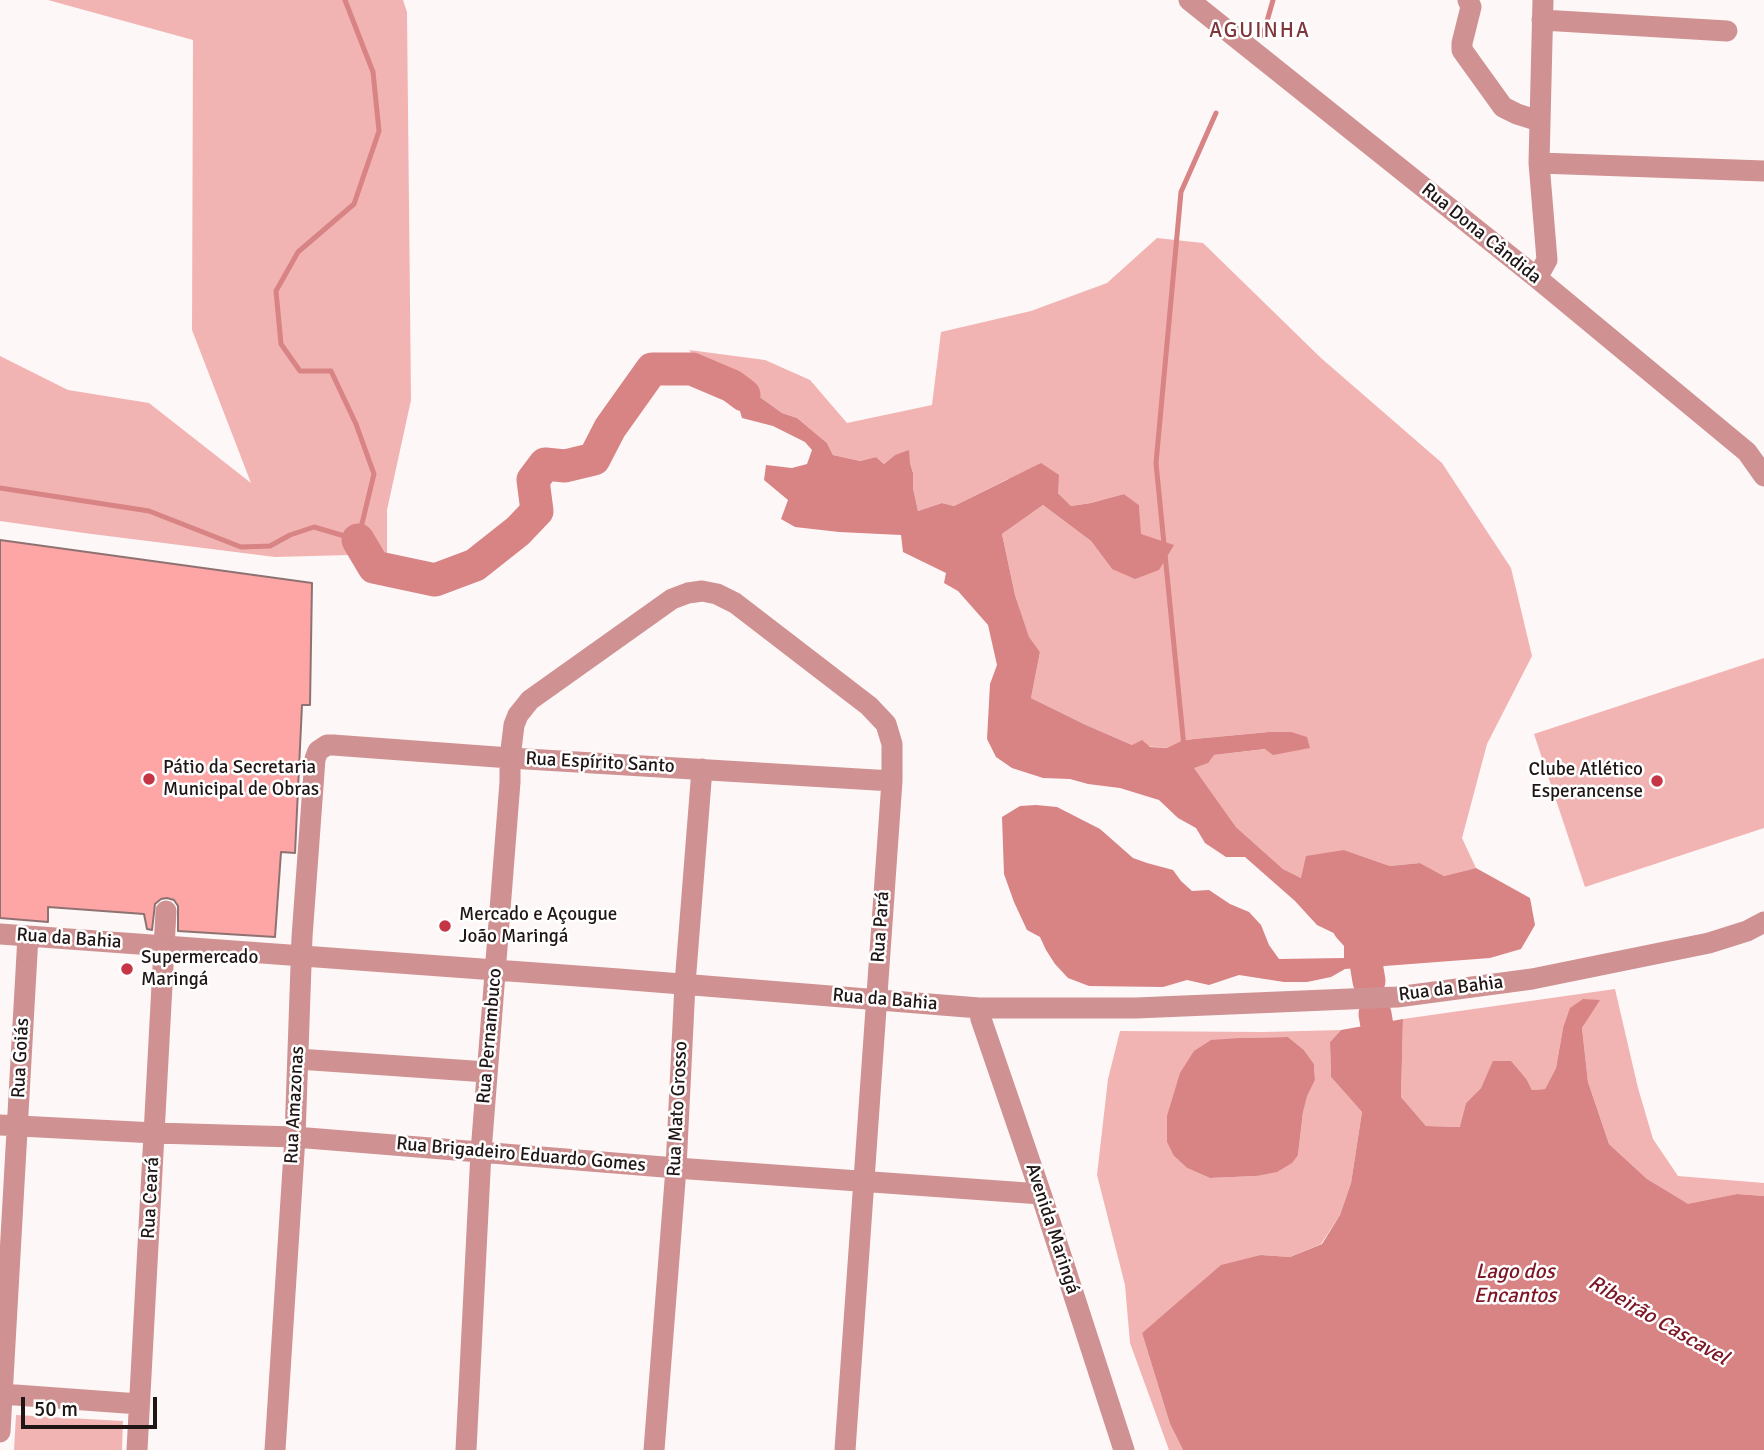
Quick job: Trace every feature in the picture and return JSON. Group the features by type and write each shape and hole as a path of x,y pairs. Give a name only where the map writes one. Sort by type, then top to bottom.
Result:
{"street":[{"name":"Rua Dona Cândida","path":"1189,0 1537,278 1747,452 1764,476"},
{"path":"1468,0 1471,7 1462,50 1503,107 1539,121"},
{"path":"1537,278 1547,260 1539,163 1543,10 1727,31"},
{"path":"1539,163 1764,171"},
{"name":"Rua Pernambuco","path":"466,1450 481,1152 514,724 522,708 530,700 672,599 688,593 702,592 717,594 735,603"},
{"name":"Rua Pará","path":"735,603 869,706 886,724 892,744 892,781 845,1450"},
{"name":"Rua Espírito Santo","path":"315,759 318,751 333,745 892,781"},
{"name":"Rua Amazonas","path":"275,1450 295,1137 300,955 315,759"},
{"name":"Rua Mato Grosso","path":"654,1450 676,1168 685,984 702,769"},
{"name":"Rua Ceará","path":"136,1450 166,911"},
{"name":"Rua da Bahia","path":"0,934 979,1008 1136,1008 1397,997 1532,979 1709,943 1747,931 1764,922"},
{"name":"Rua Goiás","path":"0,1432 9,1125 28,936"},
{"name":"Avenida Maringá","path":"979,1008 1124,1450"},
{"path":"298,1059 487,1072"},
{"name":"Rua Brigadeiro Eduardo Gomes","path":"9,1125 295,1137 1041,1194"},
{"path":"2,1394 139,1404"}],"shaded area":[{"path":"48,0 403,0 407,12 411,400 387,510 387,554 275,557 0,521 0,356 68,390 149,403 251,483 192,330 193,40"},
{"path":"1157,238 1203,243 1321,358 1442,463 1511,568 1532,656 1487,744 1462,838 1476,868 1444,876 1420,863 1390,866 1344,850 1301,878 1283,869 1236,827 1193,767 1214,755 1266,749 1310,748 1291,732 1194,739 1181,741 1168,748 1132,745 1031,698 1040,652 1029,638 1015,595 1002,534 1043,505 1091,541 1112,569 1140,534 1139,505 1124,494 1071,506 1058,493 1008,479 954,506 942,503 918,511 910,463 895,455 884,464 876,457 860,461 833,455 827,443 797,418 782,413 743,385 704,367 689,350 765,360 810,380 847,423 932,405 941,332 1031,311 1107,283"},
{"name":"Clube Atlético Esperancense","path":"1764,658 1764,828 1585,887 1534,734"},
{"path":"1615,989 1653,1139 1678,1176 1764,1183 1764,1196 1737,1194 1688,1205 1647,1179 1609,1144 1588,1082 1582,1028 1599,1000 1563,1028 1556,1068 1545,1089 1532,1090 1527,1080 1494,1061 1481,1088 1466,1103 1461,1127 1426,1126 1401,1097 1403,1019"},
{"path":"1341,1030 1330,1042 1331,1077 1362,1112 1351,1183 1340,1215 1321,1244 1290,1257 1261,1255 1173,1307 1142,1333 1170,1424 1183,1450 1169,1450 1130,1343 1125,1285 1097,1175 1108,1079 1120,1031","holes":["1288,1037 1304,1050 1314,1064 1315,1080 1306,1096 1298,1155 1256,1176 1210,1178 1187,1168 1174,1156 1240,1038"]},
{"path":"16,1415 123,1421 122,1450 14,1450"}],"water":[{"path":"704,367 743,385 782,413 797,418 827,443 833,455 860,461 876,457 884,464 895,455 909,450 918,511 942,503 954,506 1041,463 1059,475 1058,493 1071,506 1124,494 1139,505 1141,534 1174,545 1159,570 1135,579 1112,569 1091,541 1043,505 1002,534 1015,595 1029,637 1040,652 1031,698 1132,745 1142,740 1150,747 1167,748 1181,741 1269,732 1291,732 1307,737 1310,748 1273,755 1265,749 1214,755 1208,763 1194,768 1236,827 1283,869 1301,878 1306,856 1344,850 1390,866 1420,863 1444,876 1476,868 1530,898 1535,925 1521,949 1490,958 1345,969 1331,977 1307,982 1284,982 1239,975 1209,985 1187,980 1163,987 1089,986 1068,978 1055,964 1040,937 1027,930 1004,874 1002,817 1020,806 1057,807 1100,829 1133,858 1173,870 1192,891 1209,890 1230,904 1249,912 1261,925 1269,945 1279,959 1344,958 1344,938 1317,925 1295,901 1245,857 1226,857 1205,843 1196,828 1178,818 1159,800 1120,788 1070,779 1043,778 1012,768 996,757 987,739 990,684 997,665 988,625 958,591 944,583 946,573 903,552 901,535 795,527 781,519 788,500 764,480 766,465 792,468 807,464 812,450 805,442 773,426 742,418 737,401 707,385"},
{"name":"Lago dos Encantos","path":"1583,999 1600,1000 1582,1028 1588,1082 1609,1144 1647,1179 1688,1204 1737,1194 1764,1196 1764,1450 1183,1450 1170,1424 1142,1333 1221,1265 1261,1255 1290,1257 1322,1244 1340,1215 1351,1183 1362,1112 1331,1077 1330,1042 1341,1030 1403,1019 1401,1097 1426,1126 1460,1127 1466,1103 1481,1088 1493,1061 1511,1061 1532,1090 1545,1089 1556,1068 1563,1028 1570,1008"},
{"path":"1288,1037 1304,1050 1314,1064 1315,1080 1303,1112 1298,1155 1292,1163 1277,1172 1256,1176 1210,1178 1187,1168 1174,1156 1167,1142 1167,1116 1180,1073 1194,1051 1211,1040"}],"building":[{"name":"Pátio da Secretaria Municipal de Obras","path":"0,540 312,583 310,705 302,705 295,853 281,852 275,937 178,931 178,906 174,900 167,898 155,904 152,930 147,929 144,914 48,907 48,922 0,918"}],"waterway":[{"path":"0,488 149,511 241,547 270,546 290,535 314,527 358,540 374,474 356,424 331,371 300,371 281,344 276,291 298,252 354,204 379,131 373,72 345,0"},
{"path":"1263,35 1273,0"},
{"path":"1184,747 1156,463 1181,192 1216,113"},
{"name":"Ribeirão Cascavel","path":"358,540 374,567 435,580 475,565 518,531 537,511 533,480 545,464 565,466 594,459 610,428 652,369 692,369 732,386 744,395"},
{"name":"Ribeirão Cascavel","path":"1349,927 1359,938 1369,981"},
{"name":"Ribeirão Cascavel","path":"1375,1014 1384,1067"}],"place":[{"name":"Pátio da Secretaria Municipal de Obras","path":"149,779"},
{"name":"Clube Atlético Esperancense","path":"1657,781"},
{"name":"Mercado e Açougue João Maringá","path":"445,926"},
{"name":"Supermercado Maringá","path":"127,969"}],"district":[{"name":"AGUINHA","path":"1260,31"}]}
